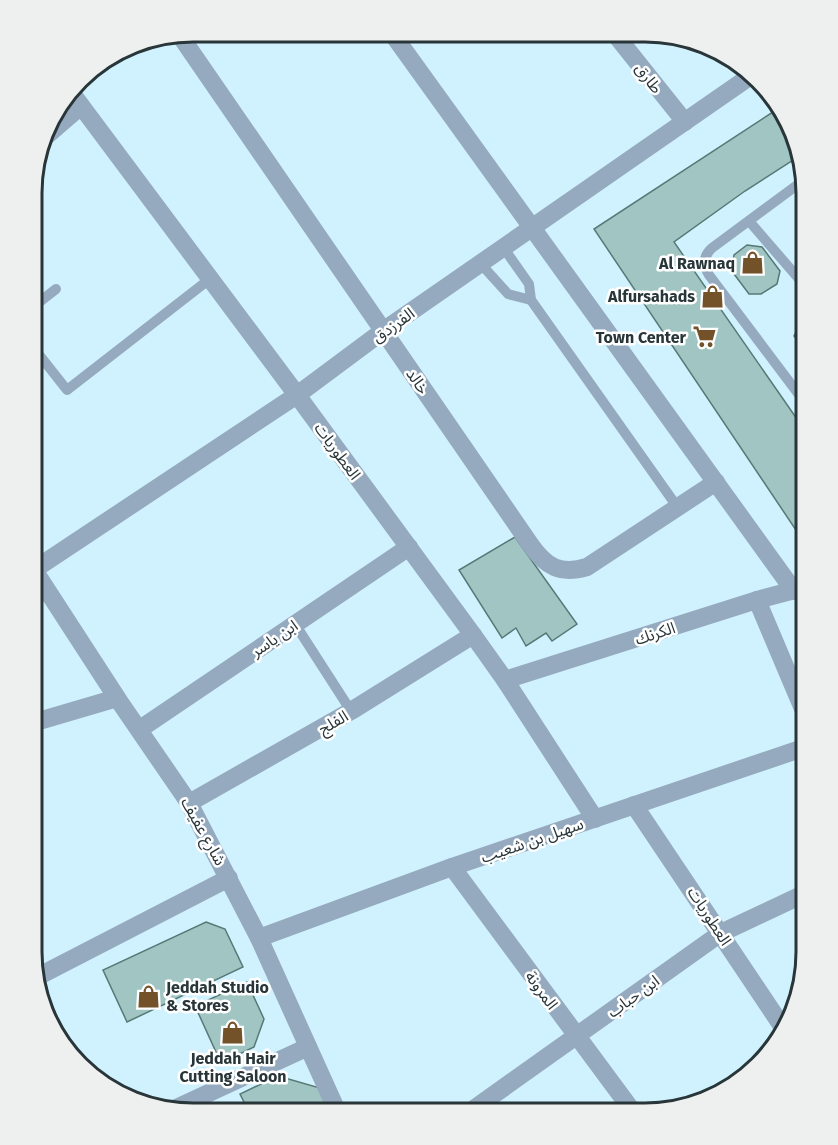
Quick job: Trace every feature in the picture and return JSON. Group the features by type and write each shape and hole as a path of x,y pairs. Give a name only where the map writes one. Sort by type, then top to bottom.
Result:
{"street":[{"name":"خالد","path":"185,42 538,555 548,565 570,572 587,567 716,482"},
{"path":"398,42 716,482 796,584"},
{"name":"طارق","path":"621,42 685,123"},
{"name":"الفرزدق","path":"42,565 297,395 383,331 745,80"},
{"name":"العطوريات","path":"76,98 473,635 505,680 595,819"},
{"name":"ابن ياسر","path":"140,729 409,547"},
{"name":"شارع عفيف","path":"42,585 189,803 259,938 333,1103"},
{"name":"الكرنك","path":"505,680 757,600 796,590"},
{"path":"757,600 796,692"},
{"name":"الفلج","path":"189,803 351,711 473,635"},
{"path":"42,720 117,698"},
{"name":"سهيل بن شعيب","path":"259,938 452,867 796,750"},
{"name":"العطوريات","path":"634,805 779,1021"},
{"name":"المرونة","path":"452,867 626,1103"},
{"path":"44,974 229,879"},
{"name":"ابن حباب","path":"482,1103 721,933 796,898"},
{"path":"188,1103 308,1047"}],"lane":[{"path":"796,186 708,252 704,263 705,269 796,391"},
{"path":"748,221 796,276"},
{"path":"503,247 529,284 531,300 678,508"},
{"path":"480,263 508,294 531,300"},
{"path":"42,358 67,390 211,278"},
{"path":"42,300 56,289"},
{"path":"295,624 351,711"}],"building":[{"name":"Town Center","path":"773,112 788,144 792,161 674,242 796,418 796,530 594,229"},
{"name":"Al Rawnaq","path":"747,245 762,247 780,271 777,284 761,294 749,294 731,270 734,255"},
{"path":"515,537 577,624 552,641 546,633 526,646 516,628 502,638 459,570"},
{"name":"Jeddah Studio & Stores","path":"206,922 225,929 243,967 127,1022 103,970"},
{"name":"Jeddah Hair Cutting Saloon","path":"247,982 264,1019 254,1047 221,1063 195,1006"},
{"path":"278,1076 320,1088 325,1103 244,1103 240,1094"}],"place":[{"name":"Al Rawnaq","path":"753,263"},
{"name":"Alfursahads","path":"713,296"},
{"name":"Town Center","path":"704,337"},
{"name":"Jeddah Studio & Stores","path":"148,996"},
{"name":"Jeddah Hair Cutting Saloon","path":"233,1033"}]}
